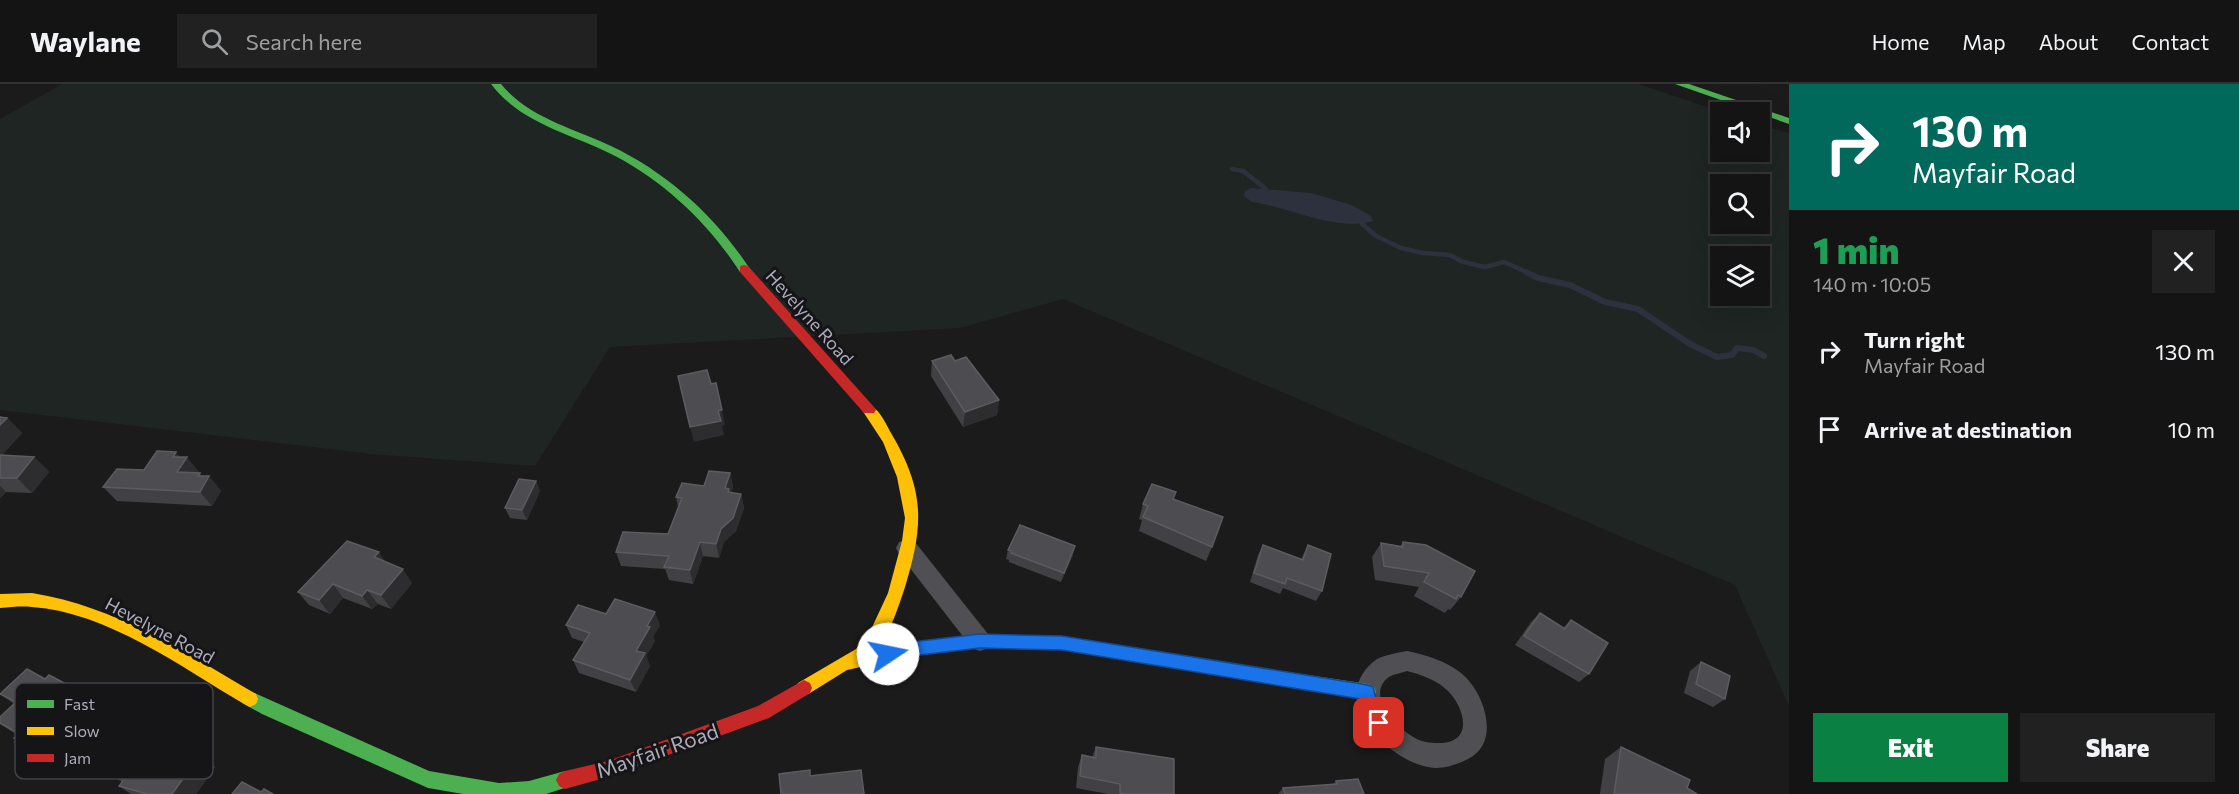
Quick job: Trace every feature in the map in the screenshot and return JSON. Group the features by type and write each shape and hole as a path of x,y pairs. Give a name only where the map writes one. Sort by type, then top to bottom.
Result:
{"street":[{"name":"Hevelyne Road","path":"496,84 502,94 533,115 603,146 652,175 691,205 734,252 749,277 858,397 882,427 894,451 910,498 912,526 901,573 882,626 866,651 843,664"},
{"path":"1681,84 1789,121"},
{"path":"907,548 980,641"},
{"name":"Hevelyne Road","path":"0,601 22,598 58,602 115,622 231,688"},
{"name":"Mayfair Road","path":"231,688 268,709 428,779 499,792 529,790 608,769 763,712 843,664 911,649 980,641 1062,643 1368,692"},
{"path":"1407,661 1425,664 1457,684 1468,699 1475,714 1476,730 1471,742 1460,752 1445,757 1427,755 1409,749 1392,738 1379,723 1370,708 1368,692 1371,679 1379,669 1392,663 1407,661"}],"shaded area":[{"path":"62,84 1638,84 1710,108 1710,162 1770,162 1770,128 1789,133 1789,706 1735,585 1063,299 960,328 610,347 535,466 371,454 0,410 0,119"}],"water":[{"path":"1251,188 1311,193 1352,205 1371,216 1373,221 1358,224 1328,221 1252,202 1244,196 1245,191"}],"building":[{"path":"951,355 955,361 966,357 999,400 965,412 932,361"},
{"path":"707,370 711,384 716,383 722,410 718,411 721,421 690,427 678,376"},
{"path":"0,417 7,418 0,425"},
{"path":"157,451 176,452 173,457 187,457 177,472 200,473 198,476 209,476 200,492 103,487 117,469 144,470"},
{"path":"0,455 34,457 17,478 0,478"},
{"path":"709,471 730,473 725,488 729,489 728,492 741,494 733,518 721,529 716,544 700,542 690,570 664,567 669,556 616,552 623,532 668,534 682,498 676,497 682,483 704,486"},
{"path":"519,479 536,481 522,510 505,508"},
{"path":"1152,484 1176,492 1173,499 1223,517 1212,547 1143,517 1148,506 1143,504"},
{"path":"1020,525 1075,546 1064,573 1008,550"},
{"path":"347,541 379,552 374,557 403,569 381,595 367,590 362,596 333,584 319,600 298,592"},
{"path":"1403,542 1426,545 1475,571 1461,597 1458,595 1456,599 1424,582 1429,573 1384,566 1381,543 1403,547"},
{"path":"1263,545 1303,560 1308,545 1331,554 1322,591 1287,578 1285,584 1254,573"},
{"path":"615,599 655,612 647,626 650,627 636,651 645,653 630,680 573,660 590,633 566,625 578,605 606,614"},
{"path":"1540,613 1565,629 1571,620 1608,643 1589,674 1524,636"},
{"path":"1701,662 1730,676 1725,699 1696,684"},
{"path":"27,669 45,679 49,675 64,683 15,683 15,702 0,694"},
{"path":"15,703 15,732 0,723 0,717"},
{"path":"1096,747 1174,759 1174,794 1124,794 1120,793 1120,784 1080,776 1082,755 1096,758"},
{"path":"1621,747 1690,780 1687,788 1697,794 1614,794"},
{"path":"810,770 810,776 861,770 864,794 781,794 779,774"},
{"path":"124,779 183,779 172,794 147,794 119,786"},
{"path":"1358,779 1364,794 1285,794 1283,788 1337,784 1336,781"},
{"path":"242,782 261,792 264,789 273,794 232,794"}],"waterway":[{"path":"1232,169 1243,171 1266,189"},
{"path":"1362,224 1376,236 1401,248 1423,253 1450,255 1463,262 1485,267 1504,262 1529,273"},
{"path":"1526,272 1538,278 1570,285 1605,302 1638,309 1690,344 1717,357 1732,355 1737,348 1754,350 1764,356"}],"traffic: fast":[{"path":"496,84 506,97 536,117 621,155 657,178 705,219 720,235 744,269"},
{"path":"1680,84 1789,121"},
{"path":"1242,672 1368,692"},
{"path":"250,699 428,779 499,792 529,790 565,780"}],"traffic: slow":[{"path":"846,662 866,651 881,628 901,574 912,528 908,489 900,465 889,441 869,410"},
{"path":"0,601 32,600 65,605 98,616 162,647 250,699"},
{"path":"804,688 843,664 911,649 980,641 1062,643 1242,672"}],"traffic: jam":[{"path":"744,269 869,410"},
{"path":"565,780 608,769 763,712 804,688"}],"route":[{"path":"888,654 980,641 1062,643 1368,692 1370,708 1379,723"}]}
